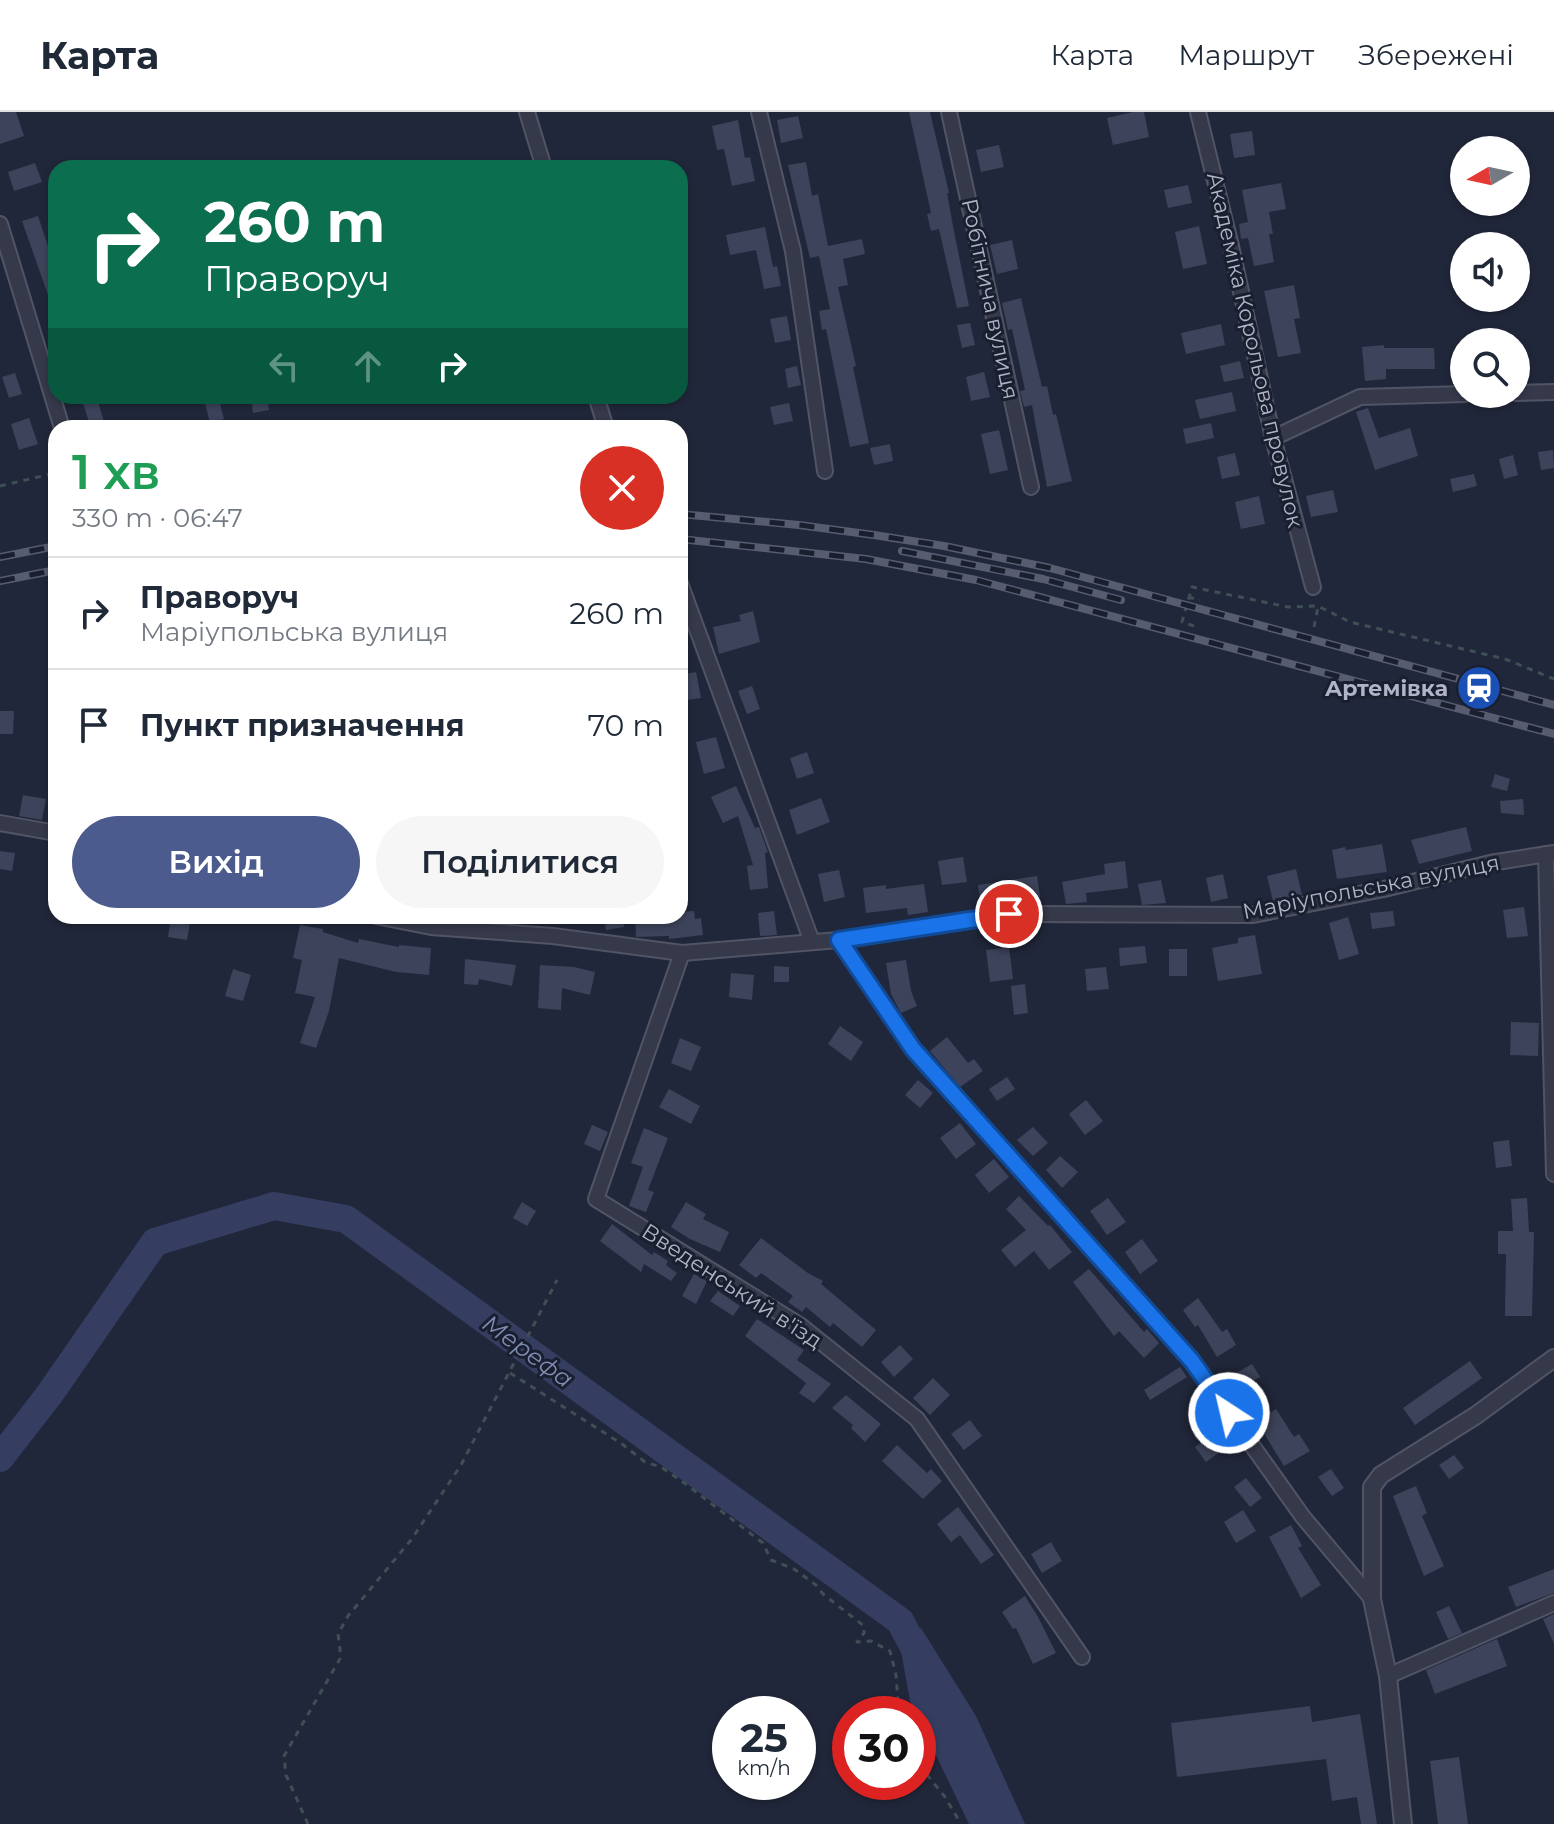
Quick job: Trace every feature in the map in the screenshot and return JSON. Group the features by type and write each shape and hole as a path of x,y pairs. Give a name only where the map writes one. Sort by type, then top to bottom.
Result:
{"street":[{"path":"527,112 542,160"},
{"path":"759,112 793,251 825,471"},
{"name":"Робітнича вулиця","path":"949,112 1031,487"},
{"name":"Академіка Корольова провулок","path":"1198,112 1273,438 1313,587"},
{"path":"0,224 48,382"},
{"path":"1530,393 1554,392"},
{"path":"1273,438 1360,397 1450,394"},
{"path":"688,605 812,942"},
{"path":"0,823 48,832"},
{"path":"1550,854 1554,1174"},
{"name":"Маріупольська вулиця","path":"416,924 553,936 682,953 839,940 1009,914 1253,915 1384,889 1490,863 1550,854"},
{"path":"839,940 913,1049 1192,1361 1303,1517 1372,1599"},
{"name":"Введенський в'їзд","path":"682,953 596,1199 801,1326 917,1419 1082,1657"},
{"path":"1403,1824 1388,1676 1372,1599 1372,1487 1381,1475 1475,1416 1554,1358"},
{"path":"1388,1676 1554,1603"}],"path":[{"path":"0,486 48,475"},
{"path":"1194,626 1182,622 1192,587 1288,607 1318,606 1350,622 1505,659 1554,679"},
{"path":"1188,597 1200,600"},
{"path":"1314,627 1317,612"},
{"path":"308,1824 286,1775 284,1756 341,1657 338,1634 348,1616 411,1540 461,1465 557,1280"},
{"path":"510,1373 645,1462 661,1467 683,1482 763,1543 771,1560 794,1569 816,1585 864,1626 864,1633 857,1642 871,1641 890,1651 898,1696"},
{"path":"936,1786 961,1824"}],"water":[{"path":"921,1628 976,1716 1025,1824 969,1824 936,1755 936,1696 909,1696 901,1651"}],"building":[{"path":"0,112 16,112 24,136 0,144"},
{"path":"909,112 930,112 949,193 969,306 957,308 939,229 931,231 927,214 931,213"},
{"path":"1144,112 1149,137 1113,145 1107,118"},
{"path":"798,116 803,138 781,143 777,120"},
{"path":"738,120 745,158 750,157 755,181 732,186 724,149 717,150 712,126"},
{"path":"1252,131 1255,155 1234,158 1230,134"},
{"path":"999,145 1004,167 981,172 976,150"},
{"path":"806,162 812,196 818,194 828,246 862,239 865,254 843,259 848,285 838,287 869,443 850,447 826,329 822,330 819,311 830,309 819,256 810,258 788,165"},
{"path":"35,163 42,182 14,191 8,172"},
{"path":"1281,183 1286,209 1269,212 1274,262 1254,266 1248,238 1241,239 1239,224 1248,222 1242,190"},
{"path":"1188,185 1192,203 1168,208 1164,190"},
{"path":"38,216 48,246 48,295 22,221"},
{"path":"1199,226 1207,264 1183,269 1175,232"},
{"path":"765,227 773,267 777,266 781,286 764,289 756,250 730,255 726,235"},
{"path":"1012,240 1018,269 997,274 990,245"},
{"path":"1294,285 1300,318 1294,319 1301,353 1278,357 1264,291"},
{"path":"1021,298 1042,387 1047,386 1053,415 1056,414 1072,481 1047,487 1032,405 1024,407 1020,391 1025,390 1012,329 1008,330 1002,303"},
{"path":"787,316 791,340 775,343 770,319"},
{"path":"970,323 975,345 962,348 957,325"},
{"path":"1221,324 1225,345 1186,354 1181,333"},
{"path":"1384,345 1384,348 1434,348 1435,369 1386,369 1386,379 1365,381 1362,347"},
{"path":"1240,361 1244,378 1224,382 1220,366"},
{"path":"797,366 801,385 788,388 785,369"},
{"path":"984,372 990,397 971,401 966,377"},
{"path":"15,373 22,394 9,398 2,377"},
{"path":"1232,392 1236,411 1200,419 1195,400"},
{"path":"789,403 793,421 774,425 770,407"},
{"path":"83,404 99,404 104,420 88,420"},
{"path":"205,404 220,404 224,419 209,420"},
{"path":"252,404 268,404 269,410 253,413"},
{"path":"1368,408 1379,438 1410,428 1418,456 1375,470 1356,412"},
{"path":"29,418 38,444 19,450 11,424"},
{"path":"1211,423 1214,438 1186,444 1183,429"},
{"path":"999,430 1008,470 990,474 981,434"},
{"path":"890,444 893,461 874,465 870,448"},
{"path":"1553,450 1554,468 1541,470 1538,452"},
{"path":"1235,453 1240,475 1222,479 1217,457"},
{"path":"1513,455 1518,475 1504,479 1499,459"},
{"path":"1474,474 1477,486 1453,492 1450,479"},
{"path":"1333,490 1338,512 1311,517 1306,496"},
{"path":"1259,496 1265,524 1241,529 1235,502"},
{"path":"753,611 760,642 719,654 713,627 741,621 739,615"},
{"path":"696,672 701,698 688,700 688,674"},
{"path":"752,686 760,709 747,714 738,691"},
{"path":"0,711 14,711 13,734 0,734"},
{"path":"716,737 725,768 704,774 696,742"},
{"path":"807,752 814,773 797,779 790,758"},
{"path":"1495,774 1510,779 1507,791 1491,787"},
{"path":"736,786 755,828 759,827 768,852 765,853 768,888 750,890 747,866 753,865 738,816 723,823 711,797"},
{"path":"23,795 46,799 42,820 19,816"},
{"path":"821,798 830,822 797,835 789,810"},
{"path":"1523,799 1524,815 1501,813 1500,801"},
{"path":"1466,827 1472,851 1419,864 1411,840"},
{"path":"1382,844 1387,872 1337,879 1332,850"},
{"path":"0,851 15,853 12,871 0,869"},
{"path":"963,857 967,882 942,885 938,861"},
{"path":"1125,861 1128,888 1086,893 1087,902 1066,904 1062,882 1105,874 1104,864"},
{"path":"1296,869 1302,895 1273,901 1267,876"},
{"path":"839,870 845,897 824,902 818,874"},
{"path":"1223,874 1228,898 1211,902 1206,878"},
{"path":"1037,876 1041,904 1022,904 1021,901 981,906 978,885"},
{"path":"1161,880 1166,903 1142,905 1138,884"},
{"path":"924,884 928,912 908,915 907,908 866,913 863,888 886,885 886,889"},
{"path":"1524,907 1528,936 1507,938 1503,910"},
{"path":"688,911 694,911 695,919 701,918 703,935 669,939 669,936 636,937 635,924 688,924"},
{"path":"774,911 777,935 760,936 758,913"},
{"path":"1393,911 1395,926 1372,929 1370,913"},
{"path":"1348,917 1359,954 1339,960 1329,923"},
{"path":"170,924 190,924 187,940 168,937"},
{"path":"605,924 624,924 624,927 606,930"},
{"path":"300,925 323,929 323,932 358,943 359,939 399,947 431,948 429,975 396,972 339,958 329,1011 316,1048 300,1043 315,997 295,993 302,960 293,958"},
{"path":"1255,935 1262,974 1218,981 1212,948 1238,943 1238,938"},
{"path":"1145,946 1147,963 1120,966 1119,948"},
{"path":"1009,947 1013,979 990,982 986,950"},
{"path":"1169,949 1187,949 1187,976 1169,976"},
{"path":"465,959 516,965 512,986 479,979 478,985 464,984"},
{"path":"906,960 917,1006 901,1013 891,994 886,963"},
{"path":"540,965 595,972 590,995 562,988 561,1010 538,1008"},
{"path":"774,966 789,967 789,982 774,982"},
{"path":"1106,967 1109,989 1087,991 1085,969"},
{"path":"233,969 251,975 243,1001 225,996"},
{"path":"731,973 754,975 752,1000 729,997"},
{"path":"1025,984 1028,1013 1014,1015 1011,986"},
{"path":"1511,1022 1539,1023 1538,1056 1510,1055"},
{"path":"840,1026 863,1042 851,1061 828,1044"},
{"path":"947,1037 968,1063 974,1059 983,1071 960,1087 930,1051"},
{"path":"680,1038 701,1047 691,1071 671,1063"},
{"path":"1007,1077 1015,1089 997,1101 989,1089"},
{"path":"918,1080 933,1093 920,1108 905,1095"},
{"path":"669,1089 700,1106 691,1124 659,1107"},
{"path":"1086,1100 1103,1121 1085,1135 1069,1114"},
{"path":"960,1123 976,1144 956,1159 940,1138"},
{"path":"592,1125 608,1132 600,1151 584,1144"},
{"path":"1033,1127 1048,1143 1033,1156 1017,1140"},
{"path":"644,1128 668,1138 648,1190 654,1192 646,1212 629,1206 643,1167 631,1163"},
{"path":"1509,1140 1512,1166 1496,1168 1493,1142"},
{"path":"1060,1156 1078,1172 1062,1188 1046,1170"},
{"path":"994,1159 1009,1177 989,1193 975,1175"},
{"path":"1019,1196 1050,1225 1072,1252 1049,1270 1034,1251 1015,1267 1001,1250 1026,1230 1006,1209"},
{"path":"1108,1198 1126,1222 1107,1235 1090,1211"},
{"path":"1527,1198 1529,1232 1534,1232 1532,1316 1505,1316 1506,1254 1498,1254 1498,1231 1513,1231 1511,1199"},
{"path":"522,1202 536,1211 527,1226 513,1218"},
{"path":"686,1202 706,1214 703,1219 729,1232 720,1252 671,1227"},
{"path":"612,1224 652,1255 654,1252 668,1261 666,1265 677,1273 671,1281 644,1264 641,1272 600,1241"},
{"path":"761,1238 823,1281 821,1284 876,1330 862,1347 833,1323 830,1327 806,1307 802,1312 788,1302 793,1296 761,1273 756,1278 739,1265"},
{"path":"1142,1239 1158,1261 1140,1274 1125,1252"},
{"path":"1089,1269 1144,1332 1147,1329 1159,1343 1144,1358 1119,1331 1114,1336 1073,1282"},
{"path":"694,1274 707,1281 696,1304 682,1296"},
{"path":"718,1291 740,1306 733,1316 710,1301"},
{"path":"1198,1298 1222,1332 1227,1329 1236,1345 1217,1357 1198,1325 1195,1327 1183,1310"},
{"path":"757,1319 804,1350 797,1360 831,1384 814,1403 799,1393 806,1383 745,1336"},
{"path":"900,1345 913,1359 894,1377 881,1362"},
{"path":"1470,1361 1482,1378 1415,1425 1403,1408"},
{"path":"1252,1364 1260,1377 1239,1389 1231,1376"},
{"path":"1180,1367 1187,1377 1150,1400 1144,1390"},
{"path":"933,1378 950,1395 930,1415 913,1398"},
{"path":"846,1395 881,1424 865,1442 851,1428 853,1425 832,1408"},
{"path":"1276,1409 1294,1437 1299,1434 1310,1451 1284,1466 1257,1422"},
{"path":"970,1420 982,1436 964,1450 951,1434"},
{"path":"1213,1434 1224,1449 1206,1462 1195,1447"},
{"path":"897,1445 927,1473 931,1469 942,1481 923,1499 882,1461"},
{"path":"1454,1455 1464,1468 1449,1479 1439,1465"},
{"path":"1331,1469 1344,1488 1332,1496 1318,1477"},
{"path":"1246,1478 1262,1498 1250,1507 1234,1487"},
{"path":"1416,1486 1427,1513 1422,1516 1444,1566 1424,1576 1393,1496"},
{"path":"958,1507 994,1555 981,1564 960,1535 951,1542 937,1524"},
{"path":"1243,1510 1256,1531 1236,1543 1224,1522"},
{"path":"1291,1525 1302,1546 1298,1548 1321,1585 1301,1598 1269,1537"},
{"path":"1051,1542 1062,1561 1042,1573 1031,1554"},
{"path":"1554,1569 1554,1593 1516,1607 1508,1587"},
{"path":"1025,1596 1056,1653 1033,1664 1016,1628 1013,1629 1002,1612"},
{"path":"1449,1606 1462,1633 1448,1639 1436,1612"},
{"path":"1554,1614 1554,1644 1543,1619"},
{"path":"1497,1639 1507,1666 1435,1694 1426,1670"},
{"path":"1310,1706 1312,1722 1360,1714 1377,1824 1361,1824 1357,1797 1332,1801 1326,1759 1177,1777 1171,1723"},
{"path":"1459,1757 1468,1824 1438,1824 1430,1761"}],"waterway":[{"name":"Мерефа","path":"0,1458 49,1395 155,1242 274,1206 346,1219 900,1621 928,1673"}],"railway":[{"path":"688,515 874,535 1050,568 1554,705"},
{"path":"688,540 866,559 976,580 1554,734"},
{"path":"0,557 48,548"},
{"path":"902,551 1043,579 1121,600"},
{"path":"0,581 48,572"}],"place":[{"name":"Артемівка","path":"1479,688"}],"route":[{"path":"1009,914 839,940 913,1049 1192,1361 1229,1413"}]}
